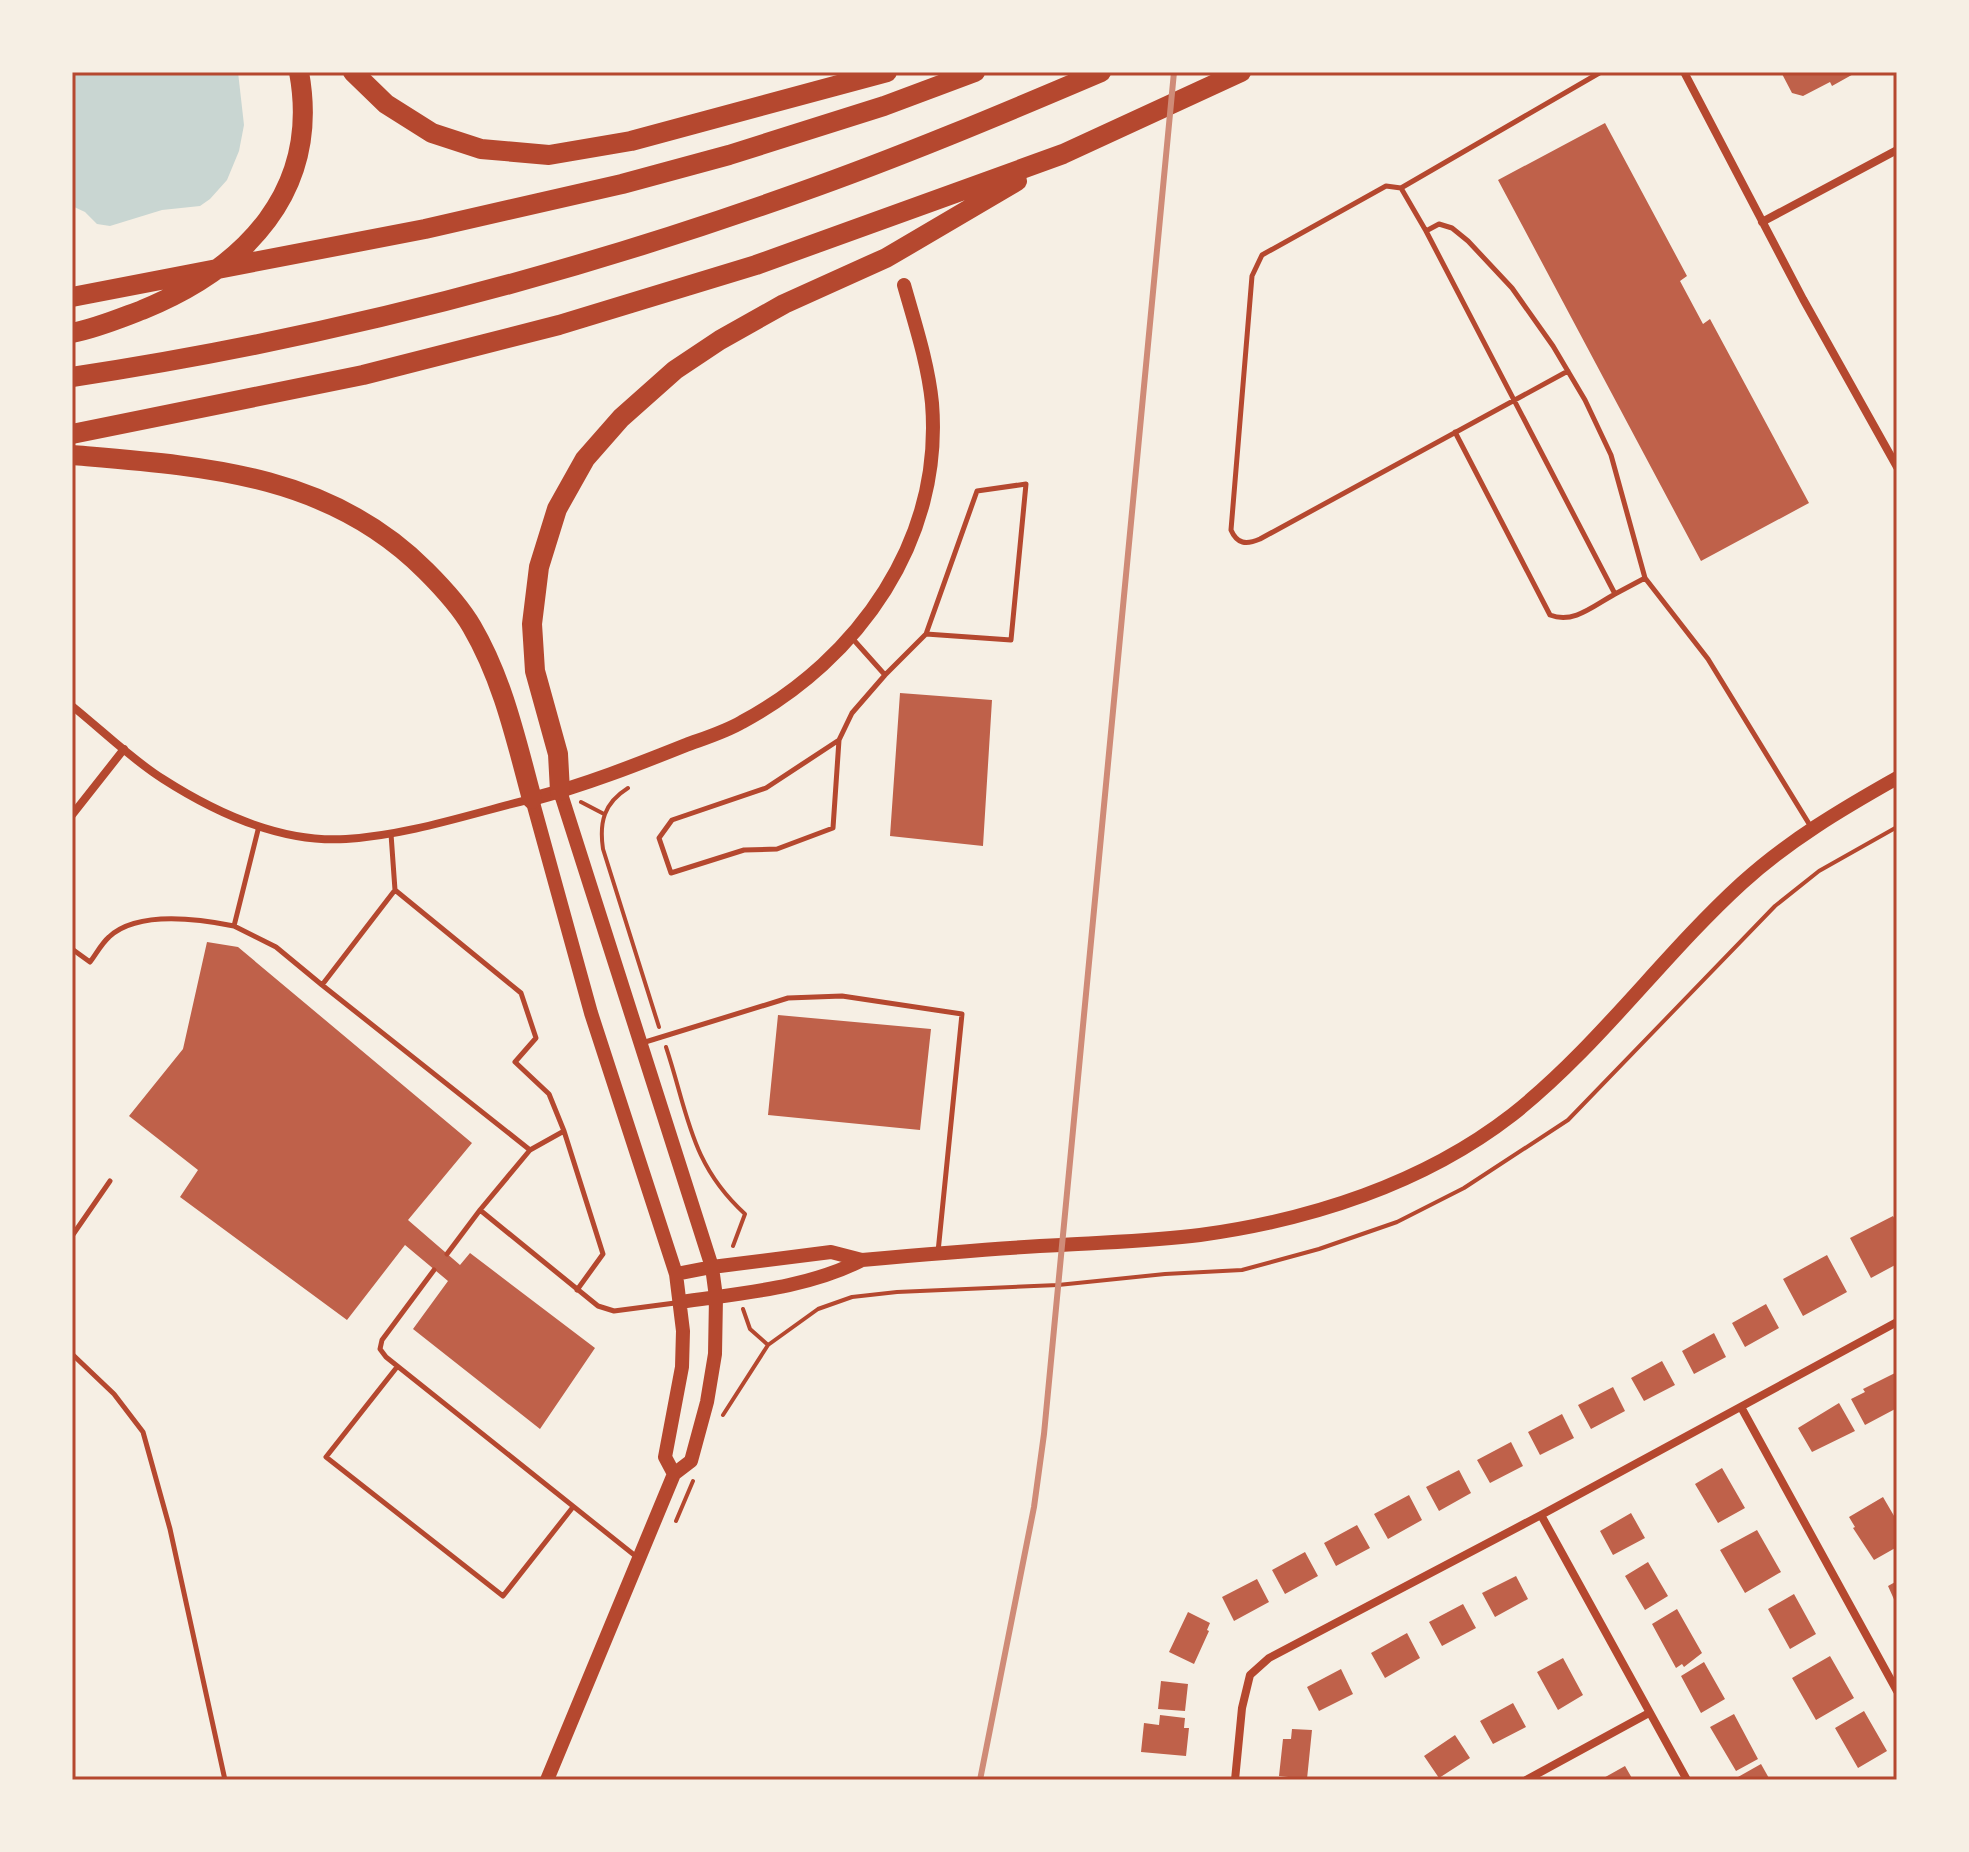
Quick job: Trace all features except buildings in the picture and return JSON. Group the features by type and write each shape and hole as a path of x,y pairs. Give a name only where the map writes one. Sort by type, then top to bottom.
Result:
{"highway":[{"path":"72,333 95,329 174,297 250,244 277,209 299,150 304,99 299,72"},
{"path":"353,72 386,104 432,133 481,149 549,155 631,141 887,72"},
{"path":"79,296 425,229 622,184 729,155 884,106 975,72"},
{"path":"72,377 290,337 456,298 621,251 797,194 959,132 1101,72"},
{"path":"72,434 363,375 559,325 756,265 1063,154 1241,72"},
{"path":"560,791 558,754 535,671 532,624 539,567 557,509 585,459 621,418 675,370 720,340 784,304 886,258 1063,154"},
{"path":"72,455 225,470 285,485 359,519 404,548 445,590 490,661 510,715 532,799"}],"street":[{"path":"1684,72 1762,222 1897,467"},
{"path":"1762,222 1897,150"},
{"path":"72,706 161,778 215,809 259,826 317,838 346,839 420,828 560,791 741,723 792,691 826,664 851,638 886,593 909,546 930,468 932,402 904,285"},
{"path":"72,815 124,749"},
{"path":"676,1274 831,1252 862,1260 1197,1236 1267,1224 1329,1208 1409,1176 1455,1154 1512,1115 1574,1061 1742,883 1812,828 1897,778"},
{"path":"547,1780 674,1474 691,1461 707,1402 715,1354 716,1297 712,1267 560,791"},
{"path":"532,799 591,1013 676,1274 681,1302 682,1367 665,1457 674,1474"},
{"path":"681,1302 835,1274 862,1260"},
{"path":"1235,1780 1242,1708 1250,1675 1269,1658 1897,1322"},
{"path":"1741,1407 1897,1691"},
{"path":"1541,1515 1687,1780"},
{"path":"1526,1780 1649,1713"}],"lane":[{"path":"1568,371 1250,543 1240,542 1231,530 1252,276 1262,255 1386,186 1401,188 1601,72"},
{"path":"1401,188 1615,594"},
{"path":"1426,231 1439,224 1452,228 1468,241 1512,288 1568,371 1611,455 1645,578 1708,659 1812,828"},
{"path":"1455,432 1550,615 1570,619 1645,578"},
{"path":"839,740 766,788 672,820 659,838 671,873 744,850 777,849 833,828 839,740 852,713 926,634 977,491 1026,484 1011,640 926,634"},
{"path":"851,638 885,675"},
{"path":"234,926 259,826"},
{"path":"322,985 395,890 391,832"},
{"path":"395,890 521,993 536,1038 515,1062 549,1094 603,1254 577,1290"},
{"path":"72,949 90,962 111,935 140,922 173,917 234,926 276,947 530,1150"},
{"path":"641,1043 788,998 842,996 962,1014 938,1253"},
{"path":"447,1254 530,1150 564,1131"},
{"path":"72,1236 110,1181"},
{"path":"480,1210 598,1306 614,1311 681,1302"},
{"path":"434,1270 382,1340 380,1349 397,1367 639,1559"},
{"path":"72,1354 114,1394 143,1432 170,1529 225,1780"},
{"path":"397,1367 326,1457 503,1596 573,1507"}],"path":[{"path":"638,783 618,794 611,802 600,829 603,849 702,1161 726,1197 745,1214"},
{"path":"719,1421 768,1345 818,1309 852,1297 1242,1270 1319,1249 1397,1222 1464,1188 1568,1120 1775,906 1819,871 1897,827"},
{"path":"675,1522 694,1479"}],"shaded area":[{"path":"72,72 238,72 244,125 239,151 227,180 200,206 162,210 110,226 97,224 85,212 72,206"}],"railway":[{"path":"980,1780 1034,1507 1044,1434 1174,72"}]}
